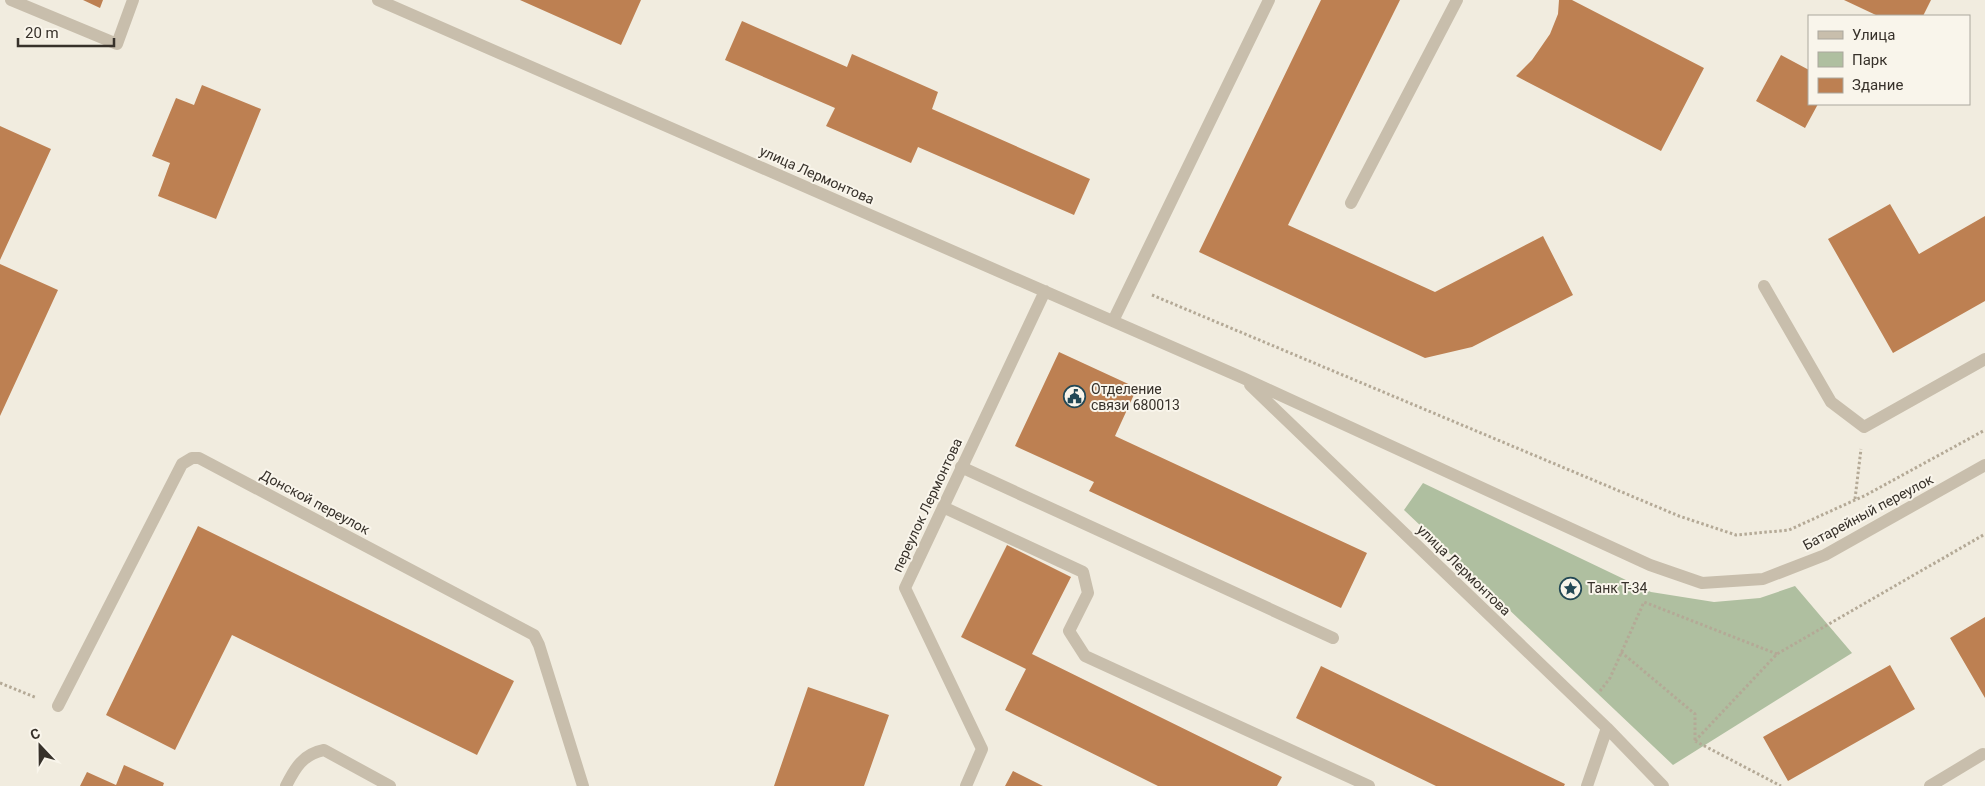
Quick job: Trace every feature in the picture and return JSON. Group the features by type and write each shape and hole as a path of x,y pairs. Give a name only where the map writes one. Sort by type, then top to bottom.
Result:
{"street":[{"path":"11,0 117,44 133,0"},
{"name":"улица Лермонтова","path":"378,0 1243,378 1650,565 1702,583"},
{"path":"1113,321 1269,0"},
{"path":"1351,203 1457,0"},
{"path":"1764,286 1831,402 1864,427 1985,359"},
{"name":"переулок Лермонтова","path":"966,786 982,749 905,588 1045,291"},
{"name":"улица Лермонтова","path":"1243,378 1607,728 1663,786"},
{"name":"Донской переулок","path":"58,706 182,464 186,460 199,458 534,635 539,645 583,786"},
{"name":"Батарейный переулок","path":"1702,583 1763,579 1825,555 1985,465"},
{"path":"962,467 1333,638"},
{"path":"943,507 1083,572 1088,593 1069,631 1085,656 1369,786"},
{"path":"1587,786 1607,728"},
{"path":"286,786 294,770 303,760 310,754 324,750 390,786"},
{"path":"1930,786 1983,754"}],"path":[{"path":"1130,286 1679,516 1736,535 1789,530 1854,500 1985,430"},
{"path":"1854,500 1864,427"},
{"path":"1695,741 1778,654 1985,534"},
{"path":"1587,709 1610,678 1644,602 1778,654"},
{"path":"1621,652 1695,714 1695,741"},
{"path":"0,683 58,706"},
{"path":"1695,741 1782,786"}],"green space":[{"path":"1423,483 1651,592 1714,602 1760,598 1795,586 1852,653 1673,765 1404,510"}],"building":[{"path":"83,0 103,0 100,8"},
{"path":"520,0 641,0 621,45"},
{"path":"1321,0 1400,0 1288,225 1435,292 1543,236 1573,295 1472,347 1425,358 1199,252"},
{"path":"1559,0 1572,0 1704,68 1661,151 1516,76 1532,60 1550,34 1558,14"},
{"path":"1844,0 1931,0 1924,15 1876,15"},
{"path":"742,21 847,67 852,54 938,92 932,109 1090,179 1074,215 918,147 911,163 826,126 835,108 725,60"},
{"path":"1781,55 1808,69 1808,105 1817,105 1805,128 1756,101"},
{"path":"202,85 261,109 216,219 158,196 170,163 152,156 176,98 194,105"},
{"path":"0,126 51,149 0,260"},
{"path":"1890,204 1919,254 1985,216 1985,301 1893,353 1828,239"},
{"path":"0,264 58,290 0,416"},
{"path":"1059,352 1137,388 1115,436 1367,553 1341,608 1089,491 1094,482 1015,446"},
{"path":"198,526 514,681 477,755 232,635 175,750 106,715"},
{"path":"1007,545 1071,577 1032,654 1282,777 1277,786 1158,786 1005,710 1026,669 961,637"},
{"path":"1985,617 1985,698 1950,638"},
{"path":"1890,665 1915,709 1788,781 1763,737"},
{"path":"1321,666 1565,784 1564,786 1436,786 1296,718"},
{"path":"808,687 889,715 864,786 774,786"},
{"path":"124,765 164,783 163,786 80,786 87,772 116,785"},
{"path":"1013,771 1043,786 1005,786"}],"place":[{"name":"Отделение связи 680013","path":"1075,397"},
{"name":"Танк Т-34","path":"1571,588"}]}
